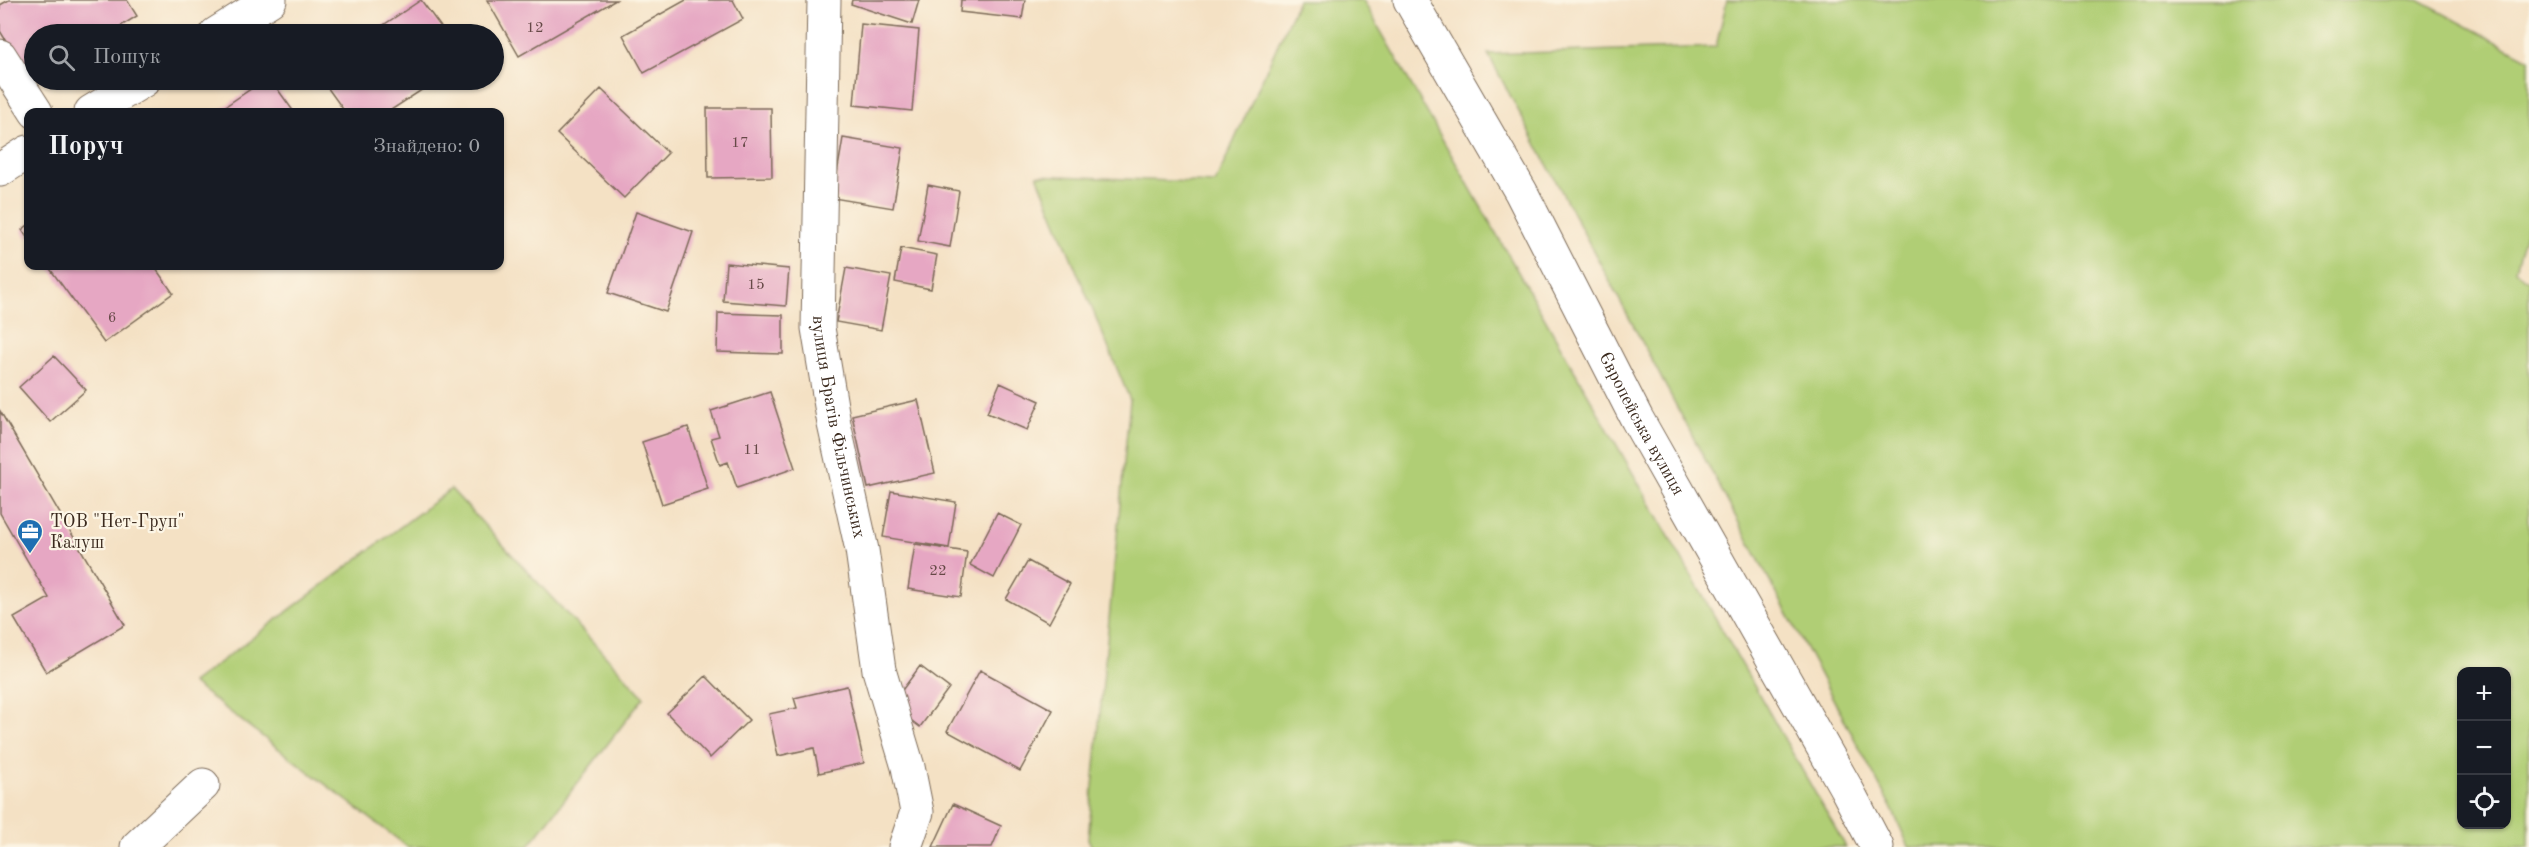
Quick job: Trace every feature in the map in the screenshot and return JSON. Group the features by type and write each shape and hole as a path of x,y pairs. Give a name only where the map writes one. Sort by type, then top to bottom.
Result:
{"street":[{"path":"232,24 270,0"},
{"name":"вулиця Братів Фільчинських","path":"824,0 818,328 834,424 862,549 879,670 908,767 917,812 906,847"},
{"name":"Європейська вулиця","path":"1410,0 1521,192 1637,419 1846,788 1876,847"},
{"path":"0,56 33,108"},
{"path":"98,108 128,90"},
{"path":"0,170 24,155"},
{"path":"136,847 203,785"}],"green space":[{"path":"1298,0 1363,0 1846,847 1092,847 1088,839 1130,400 1037,175 1215,183"},
{"path":"1727,0 2418,0 2529,59 2529,219 2515,270 2529,282 2529,847 1909,847 1892,809 1488,54 1716,47"},
{"path":"451,489 644,697 528,847 408,847 192,683"}],"building":[{"path":"9,0 127,0 137,16 124,24 24,24 24,70 0,31 0,5"},
{"path":"421,0 439,24 385,24"},
{"path":"487,0 616,0 519,56 504,30 504,24 501,24"},
{"path":"686,0 733,0 743,19 644,73 623,35"},
{"path":"852,0 919,0 912,24 851,4"},
{"path":"961,0 1025,0 1022,19 960,12"},
{"path":"861,24 919,30 912,111 854,105"},
{"path":"601,89 668,153 624,198 557,134"},
{"path":"249,90 278,90 291,108 223,108"},
{"path":"329,90 422,90 394,108 342,108"},
{"path":"707,108 771,108 772,177 708,178"},
{"path":"843,138 903,148 893,208 833,198"},
{"path":"928,185 959,191 950,247 918,241"},
{"path":"636,212 693,232 666,312 608,293"},
{"path":"901,248 937,255 931,289 895,282"},
{"path":"726,263 789,269 786,306 723,301"},
{"path":"846,268 891,276 881,330 836,322"},
{"path":"51,270 157,270 173,293 104,343"},
{"path":"718,313 783,315 783,354 717,352"},
{"path":"54,356 86,390 50,422 19,387"},
{"path":"1000,383 1040,401 1027,430 987,413"},
{"path":"770,392 795,468 737,488 728,462 720,465 711,438 719,436 711,411"},
{"path":"918,400 935,473 868,488 852,415"},
{"path":"0,411 125,625 46,672 14,618 49,598 0,513"},
{"path":"688,427 708,489 662,504 642,442"},
{"path":"891,491 956,502 949,548 883,537"},
{"path":"997,513 1021,525 994,578 970,565"},
{"path":"915,544 967,552 961,597 908,589"},
{"path":"1028,561 1070,584 1049,623 1006,599"},
{"path":"920,666 949,688 920,727 891,705"},
{"path":"980,670 1053,710 1020,771 947,731"},
{"path":"706,676 749,720 710,758 667,713"},
{"path":"847,686 864,763 819,773 814,748 778,756 769,714 797,708 794,698"},
{"path":"953,804 1001,826 992,847 933,847"}],"place":[{"name":"ТОВ \"Нет-Груп\" Калуш","path":"30,555"}]}
